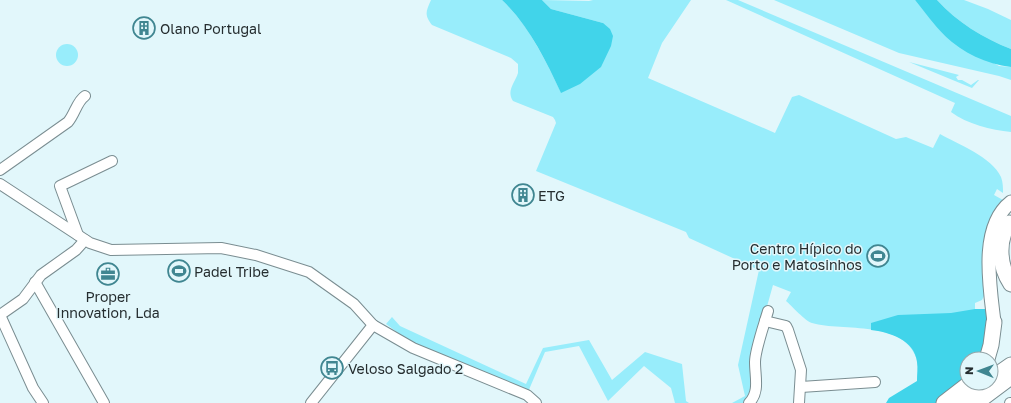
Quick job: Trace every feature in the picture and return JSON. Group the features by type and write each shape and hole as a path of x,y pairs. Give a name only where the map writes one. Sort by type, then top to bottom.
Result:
{"highway":[{"path":"1010,221 1002,239 1001,253 1003,267 1011,284"},
{"path":"989,351 994,322"},
{"path":"999,374 1011,365"},
{"path":"976,403 1011,377"},
{"path":"986,403 1011,388"},
{"path":"944,403 959,391"},
{"path":"959,403 975,391"}],"main road":[{"path":"994,322 989,264 990,243 992,230 998,217 1011,202"}],"street":[{"path":"0,170 68,122 74,116 80,99 85,96"},
{"path":"43,403 33,388 0,315 23,299 41,275 76,250 82,237 60,186 112,161"},
{"path":"0,184 90,243 111,250 221,248 256,255 309,272 354,304 373,325 413,348 527,395 536,403"},
{"path":"36,282 104,403"},
{"path":"749,403 755,398 755,360 766,316 786,326 788,330 801,370 799,403"},
{"path":"311,403 373,325"},
{"path":"801,387 875,382"}],"shaded area":[{"path":"431,0 502,0 520,20 536,43 561,92 603,23 551,9 542,0 691,0 662,43 648,78 775,133 792,97 799,95 896,139 906,137 933,148 940,134 974,152 990,163 997,170 1003,183 1003,193 997,189 994,195 1003,200 996,211 985,294 982,300 975,303 975,309 986,309 970,351 959,351 959,370 936,403 917,381 918,362 910,347 900,338 887,333 872,330 809,322 786,301 791,292 773,285 752,360 754,391 745,403 732,403 745,396 738,365 759,270 689,238 686,232 536,171 556,123 555,120 553,117 513,101 510,94 518,73 518,64 511,58 432,25 427,16 428,7"},
{"path":"502,0 542,0 551,9 603,23 610,29 613,36 611,46 601,67 580,84 561,93 536,44 512,10"},
{"path":"726,0 738,0 1011,116 1011,132 987,128 964,120 951,112 955,103"},
{"path":"774,0 915,0 945,36 999,66 1011,67 1011,80 899,53"},
{"path":"915,0 937,0 971,29 990,40 1011,49 1011,67 1002,66 975,57 959,48 941,32"},
{"path":"937,0 964,0 1011,20 1011,49 990,40 971,29"},
{"path":"67,44 75,47 78,55 75,63 67,66 59,63 56,55 59,47"},
{"path":"909,62 959,75 956,77 958,80 962,80 971,85 979,80 972,88"},
{"path":"975,309 986,309 987,338 983,351 959,351 959,385 936,403 886,403 889,398 917,381 917,362 912,348 900,338 871,330 871,323 898,315 951,313"},
{"path":"392,317 400,326 526,384 543,348 589,340 612,380 645,352 682,364 686,401 689,403 675,403 671,388 644,366 608,401 579,346 545,352 528,392 413,344 386,324"}],"place":[{"name":"Olano Portugal","path":"144,28"},
{"name":"ETG","path":"523,195"},
{"name":"Centro Hípico do Porto e Matosinhos","path":"878,256"},
{"name":"Padel Tribe","path":"179,271"},
{"name":"Proper Innovation, Lda","path":"108,274"},
{"name":"Veloso Salgado 2","path":"332,368"}]}
